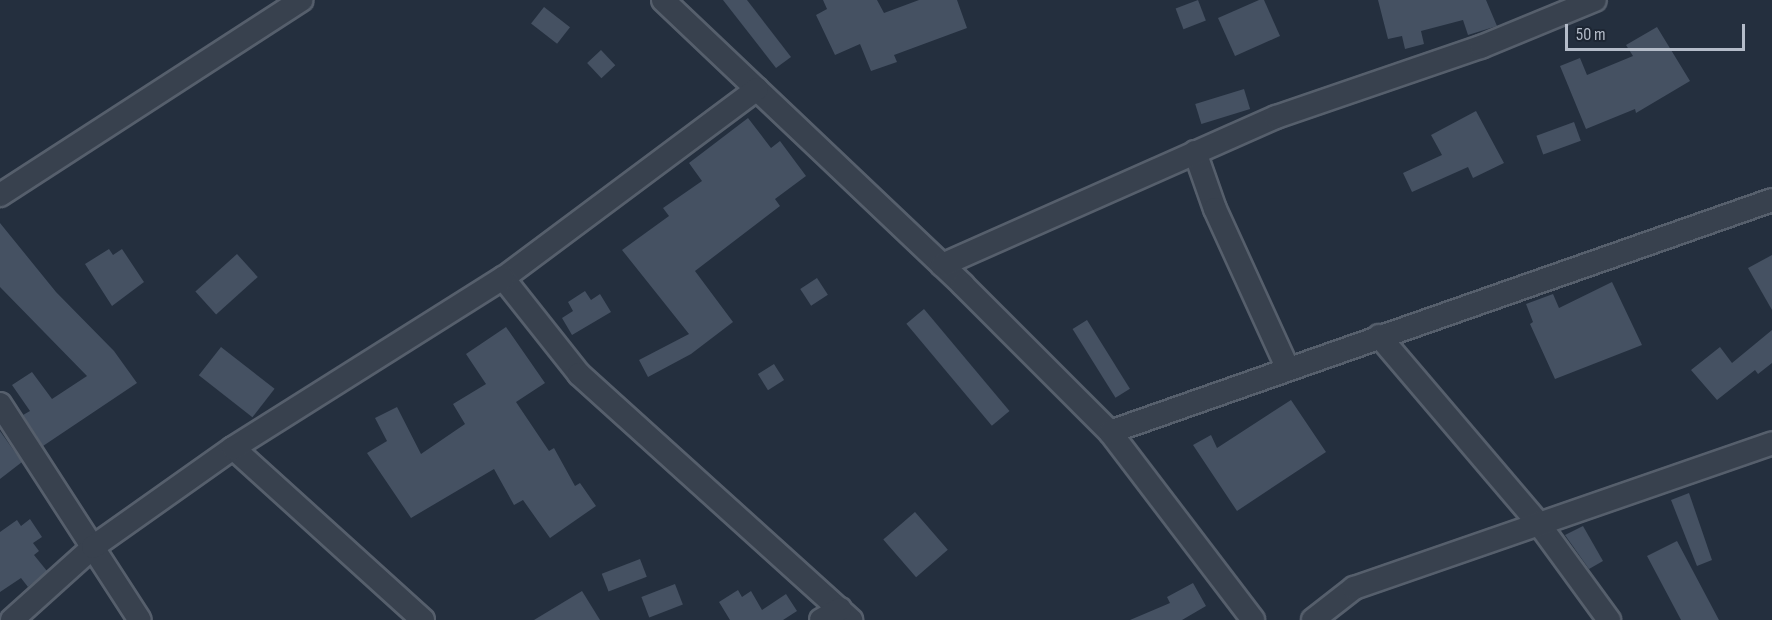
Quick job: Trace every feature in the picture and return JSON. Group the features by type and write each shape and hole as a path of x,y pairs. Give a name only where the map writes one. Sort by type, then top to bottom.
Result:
{"street":[{"path":"0,195 302,0"},
{"path":"663,0 942,265 1110,432 1253,620"},
{"path":"942,265 1276,117 1481,46 1595,0"},
{"path":"12,620 93,546 233,448 503,278 757,89"},
{"path":"1195,152 1215,209 1288,369"},
{"path":"1110,432 1772,200"},
{"path":"503,278 579,374 837,616"},
{"path":"1380,336 1539,524 1609,620"},
{"path":"0,404 140,620"},
{"path":"1313,620 1354,588 1772,443"},
{"path":"233,448 423,620"}],"building":[{"path":"723,0 747,0 791,57 776,68"},
{"path":"823,0 877,0 884,13 919,0 957,0 967,28 894,55 897,62 871,71 860,44 835,55 816,15 827,9"},
{"path":"1198,0 1206,21 1183,29 1176,9"},
{"path":"1259,0 1264,0 1280,36 1235,56 1218,18"},
{"path":"1378,0 1486,0 1497,26 1468,35 1463,20 1421,31 1424,44 1405,49 1402,36 1388,39"},
{"path":"544,7 570,27 557,44 531,24"},
{"path":"1657,27 1690,81 1636,113 1635,109 1586,129 1560,66 1580,58 1587,75 1633,56 1626,45"},
{"path":"601,50 615,65 601,78 587,63"},
{"path":"1244,89 1250,109 1201,124 1195,104"},
{"path":"1476,111 1504,163 1473,178 1468,167 1412,192 1403,173 1442,155 1431,135"},
{"path":"748,118 771,148 780,141 806,176 775,199 780,206 695,271 733,322 691,354 648,377 639,360 689,334 622,250 669,216 663,208 702,181 689,163"},
{"path":"1574,122 1581,141 1543,154 1536,136"},
{"path":"0,223 56,292 114,351 137,383 43,446 23,415 30,411 12,385 32,372 52,399 87,376 0,287"},
{"path":"109,249 113,255 122,249 144,282 112,306 85,264"},
{"path":"237,254 258,277 216,315 195,291"},
{"path":"1772,255 1772,310 1748,268"},
{"path":"817,278 828,295 811,306 800,289"},
{"path":"1612,282 1642,345 1555,379 1530,324 1533,322 1526,304 1553,294 1559,308"},
{"path":"585,291 591,300 600,294 611,312 572,335 562,318 573,311 568,302"},
{"path":"924,309 1009,411 992,426 906,324"},
{"path":"1087,320 1130,389 1116,398 1073,329"},
{"path":"506,327 545,383 516,402 549,451 554,448 575,486 580,483 596,506 550,538 523,500 514,505 494,469 411,518 367,453 387,441 375,418 397,407 421,454 465,424 453,404 486,384 466,354"},
{"path":"1772,330 1772,363 1758,374 1755,370 1717,400 1691,370 1720,347 1732,363"},
{"path":"221,347 275,389 252,417 199,375"},
{"path":"774,364 784,380 768,390 758,374"},
{"path":"1291,400 1326,452 1237,511 1193,445 1211,435 1217,448"},
{"path":"0,431 22,462 0,479"},
{"path":"1689,493 1712,560 1697,566 1671,500"},
{"path":"915,512 948,550 916,577 883,540"},
{"path":"30,519 42,537 33,543 39,551 34,555 47,571 28,587 21,578 0,592 0,532 17,520 21,526"},
{"path":"1583,526 1603,561 1589,569 1565,535"},
{"path":"1677,541 1719,620 1681,620 1647,556"},
{"path":"640,559 647,577 609,591 602,574"},
{"path":"1193,583 1206,606 1182,620 1130,620 1170,603 1167,597"},
{"path":"675,584 683,605 649,617 641,597"},
{"path":"738,590 742,597 751,591 762,610 786,594 797,611 783,620 730,620 719,602"},
{"path":"582,591 600,620 534,620"}]}
